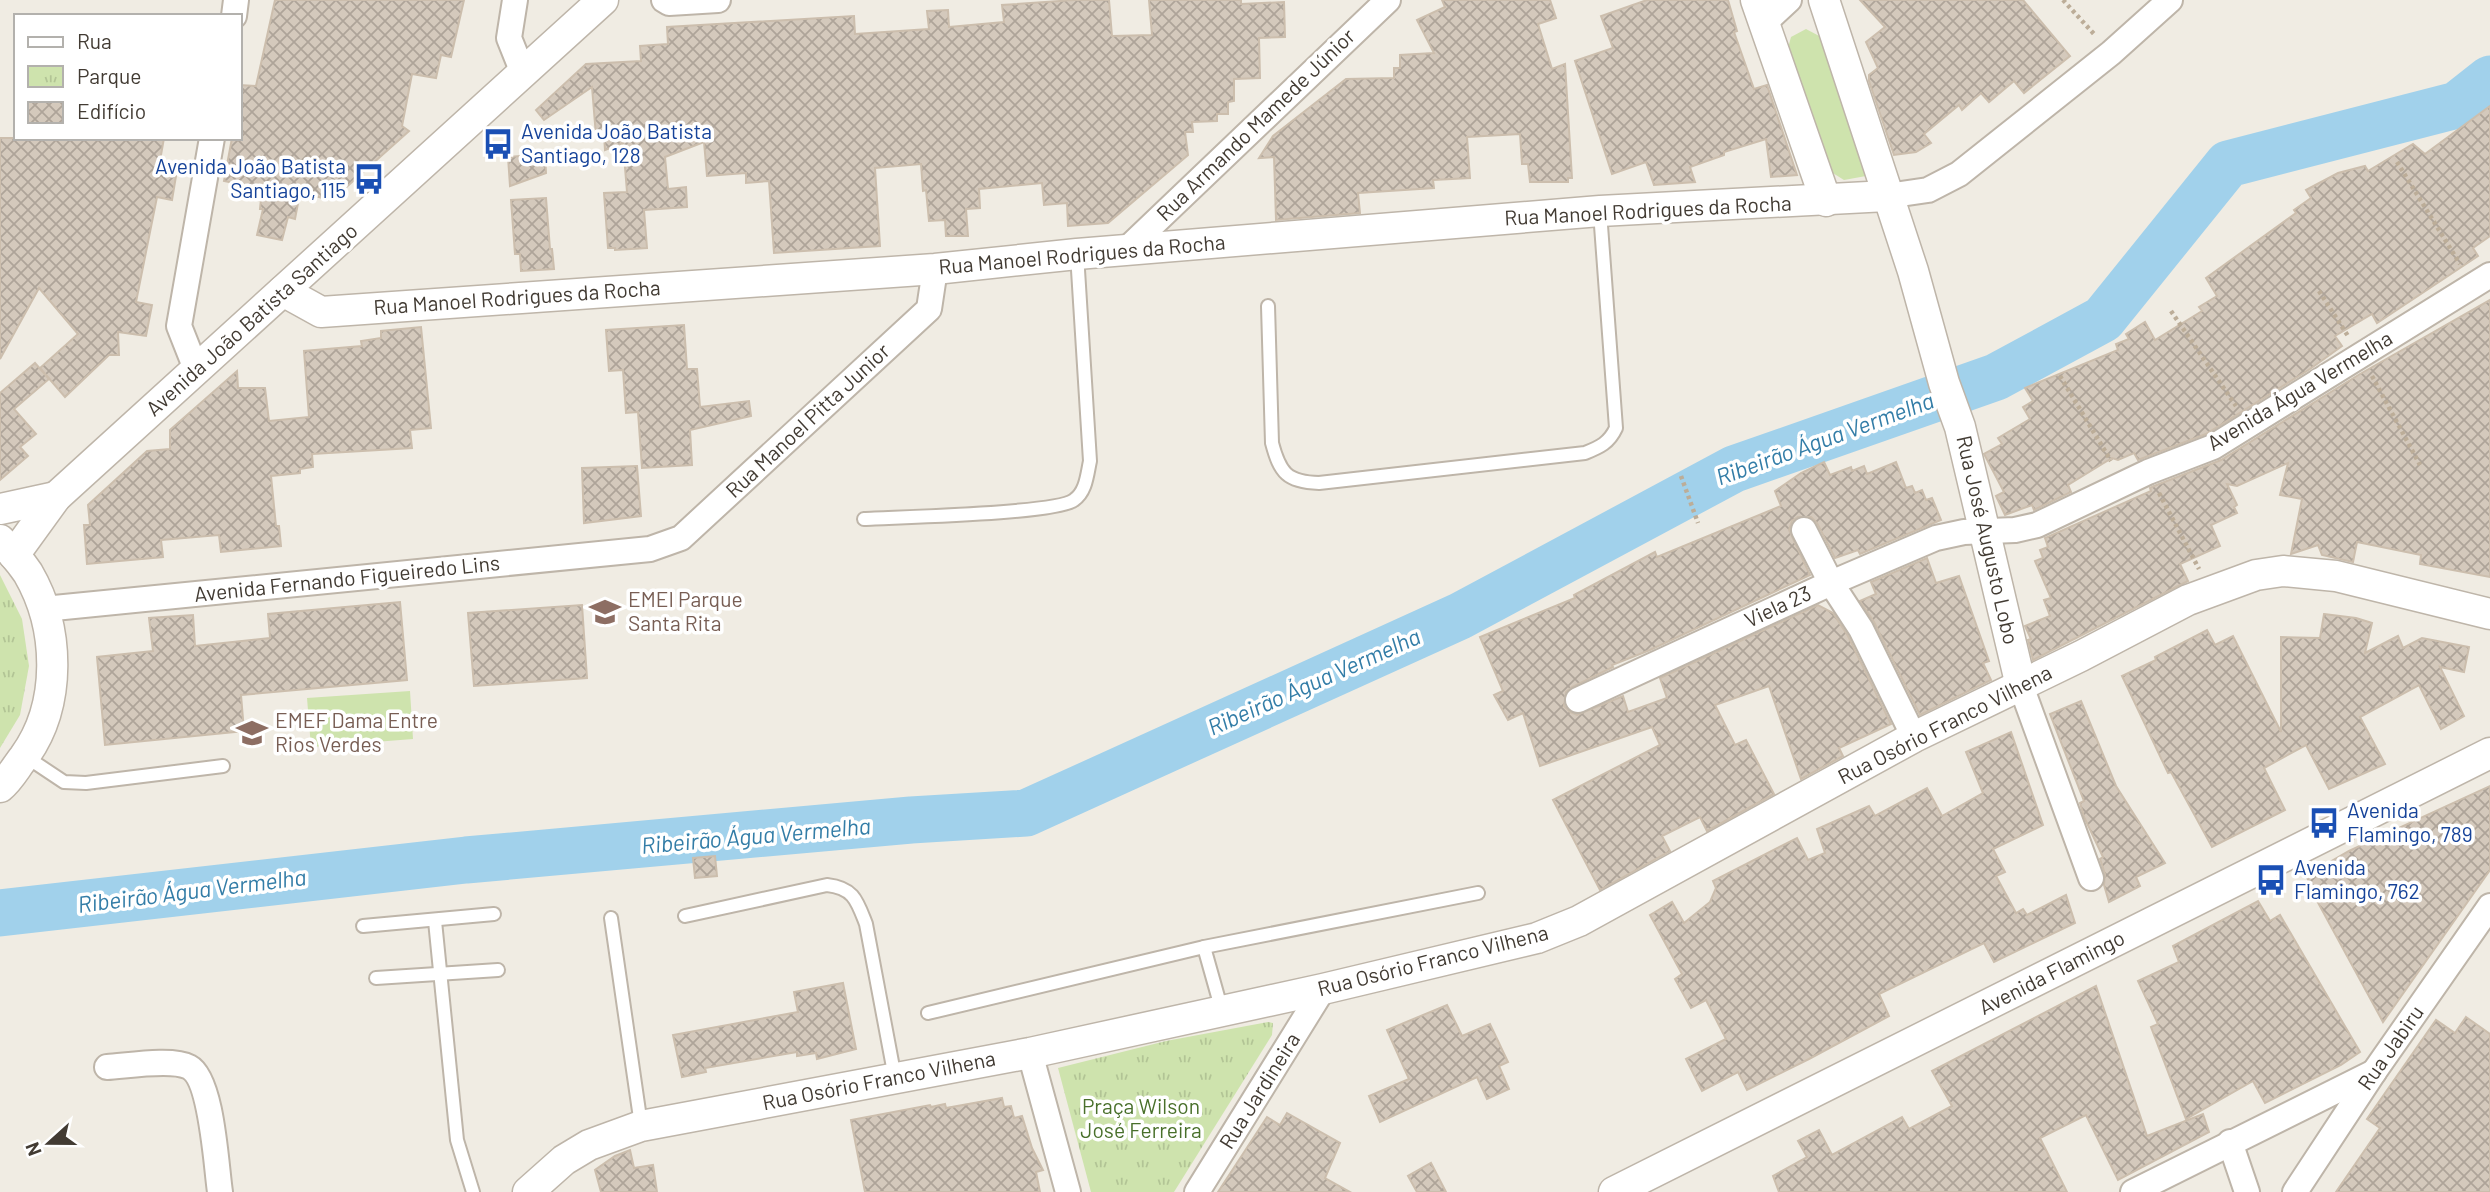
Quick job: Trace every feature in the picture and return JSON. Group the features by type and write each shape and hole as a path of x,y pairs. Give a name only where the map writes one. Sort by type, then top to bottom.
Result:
{"street":[{"path":"515,0 509,38 523,73"},
{"name":"Avenida João Batista Santiago","path":"7,547 55,497 603,0"},
{"path":"664,0 669,3 718,0"},
{"name":"Rua Armando Mamede Júnior","path":"1126,250 1388,0"},
{"path":"1789,0 1760,11 1826,201"},
{"name":"Rua José Augusto Lobo","path":"1825,0 1913,271 1944,383 1960,427 2021,686 2091,878"},
{"path":"1887,196 1928,190 1959,174 2111,53 2170,0"},
{"path":"196,369 179,327 212,140"},
{"name":"Rua Manoel Rodrigues da Rocha","path":"283,291 321,312 934,269 1076,254 1600,211 1887,196"},
{"name":"Rua Manoel Pitta Junior","path":"650,548 681,538 929,309 934,269"},
{"name":"Avenida Água Vermelha","path":"1984,532 2037,525 2148,472 2213,447 2482,280"},
{"name":"Avenida João Batista Santiago","path":"0,509 55,497"},
{"path":"1804,530 1831,583 1861,629 1914,737"},
{"name":"Viela 23","path":"1578,700 1831,583 1937,538 1964,532 1984,532"},
{"path":"0,787 33,746 49,702 53,655 44,609 26,571 7,547"},
{"name":"Avenida Fernando Figueiredo Lins","path":"44,609 650,548"},
{"name":"Rua Osório Franco Vilhena","path":"528,1192 564,1160 589,1145 641,1126 1030,1053 1323,989 1537,938 1580,921 1914,737 2021,686 2188,600 2256,575 2283,571 2336,576 2490,614"},
{"name":"Avenida Flamingo","path":"1614,1192 2490,753"},
{"name":"Rua Jabiru","path":"2295,1192 2374,1072 2490,906"},
{"name":"Rua Jardineira","path":"1197,1192 1323,989"},
{"path":"1030,1053 1068,1192"},
{"path":"107,1067 174,1063 189,1067 202,1080 220,1192"},
{"path":"2133,1192 2374,1072"},
{"path":"2230,1142 2247,1192"}],"lane":[{"path":"1268,306 1272,443 1278,464 1292,479 1319,483 1585,453 1611,439 1616,428 1600,211"},
{"path":"864,519 1033,509 1066,505 1076,500 1083,491 1090,461 1076,254"},
{"path":"25,755 64,782 86,783 223,766"},
{"path":"685,916 827,885 840,886 850,892 858,903 866,924 895,1078"},
{"path":"929,1013 1204,947 1478,893"},
{"path":"363,926 494,914"},
{"path":"611,918 641,1126"},
{"path":"435,921 457,1140 473,1192"},
{"path":"1204,947 1222,1011"},
{"path":"376,978 498,970"}],"path":[{"path":"2063,0 2111,53"},
{"path":"2397,162 2482,280"},
{"path":"2171,311 2248,425"},
{"path":"2060,376 2124,483"},
{"path":"2148,472 2210,591"},
{"path":"1681,476 1698,523"}],"green space":[{"path":"1806,29 1823,38 1866,176 1844,180 1828,170 1788,48 1791,37"},
{"path":"0,575 22,619 29,666 20,715 0,748"},
{"path":"410,691 413,739 311,747 307,698"},
{"name":"Praça Wilson José Ferreira","path":"1273,1023 1272,1035 1174,1192 1091,1192 1058,1068 1166,1041"}],"building":[{"path":"275,0 464,0 451,57 441,55 436,78 412,74 402,126 409,131 332,200 300,193 295,219 288,217 282,240 257,235 263,209 260,209 261,199 256,197 258,188 224,181 232,140 242,140 242,85 256,86"},
{"path":"1109,0 1112,36 1152,35 1149,0 1241,0 1241,4 1284,2 1285,37 1259,38 1260,78 1234,79 1234,101 1228,102 1228,114 1217,114 1217,121 1192,122 1193,132 1185,132 1188,155 1108,223 1068,226 1067,203 1044,205 1042,183 979,189 980,208 966,209 968,236 946,236 945,220 929,221 921,164 875,168 880,246 774,253 769,181 746,183 746,173 707,176 704,142 665,157 668,189 686,187 687,207 644,210 647,248 615,250 608,248 604,193 627,192 623,143 605,150 604,135 596,136 592,87 544,120 536,110 586,64 641,61 640,46 668,44 667,27 854,16 855,34 929,29 927,11 948,10 949,27 1004,22 1002,5"},
{"path":"1442,0 1550,0 1556,18 1538,24 1552,69 1565,64 1572,178 1568,178 1568,182 1530,182 1528,164 1522,164 1520,134 1467,137 1470,178 1433,180 1434,188 1358,193 1360,213 1276,220 1274,157 1259,158 1273,136 1346,79 1394,78 1394,68 1400,68 1400,55 1434,53 1417,20 1445,7"},
{"path":"1647,0 1728,0 1737,31 1734,32 1754,89 1767,85 1797,175 1771,177 1766,139 1724,152 1724,155 1690,167 1695,182 1654,185 1646,162 1612,174 1575,61 1613,48 1601,16"},
{"path":"1860,0 2023,0 2070,56 2024,93 2014,81 1989,102 1981,93 1962,110 1959,105 1924,134 1931,143 1916,152 1894,155 1869,81 1869,75 1878,68 1866,42 1885,27"},
{"path":"2490,106 2490,236 2473,248 2478,256 2377,323 2372,314 2335,336 2342,346 2206,434 2138,460 2134,453 2118,460 2112,458 2068,485 2071,492 2034,510 2032,505 2005,515 1996,496 2004,492 1984,454 2002,444 1998,438 2030,419 2023,407 2033,401 2025,388 2118,350 2116,344 2129,339 2126,334 2145,322 2155,340 2202,311 2199,307 2217,296 2206,278 2296,213 2294,210 2311,198 2306,190 2338,173 2365,166 2368,171 2413,144 2425,154"},
{"path":"0,138 164,140 158,172 176,176 172,200 157,197 136,302 152,305 146,336 118,332 119,355 109,355 65,397 40,368 78,334 39,288 0,359"},
{"path":"545,154 546,173 510,186 508,157"},
{"path":"546,198 554,269 521,271 520,254 515,254 511,200"},
{"path":"2490,300 2490,577 2420,564 2421,555 2357,542 2353,562 2322,555 2318,545 2291,554 2302,499 2280,495 2288,463 2237,486 2227,484 2237,505 2234,507 2237,513 2211,525 2220,546 2180,564 2188,581 2033,660 2028,640 2031,639 2025,626 2050,616 2044,600 2051,598 2035,561 2043,558 2040,550 2048,547 2045,538 2151,491 2150,488 2154,486 2221,460 2360,374"},
{"path":"684,325 687,369 697,369 700,407 749,401 751,416 690,430 692,465 642,468 638,412 626,413 623,370 609,371 606,330"},
{"path":"421,327 431,428 410,430 412,448 312,454 313,467 300,469 300,473 271,476 276,526 279,526 281,546 221,552 219,535 161,540 163,557 87,564 84,525 90,525 88,505 147,451 170,449 170,430 237,371 238,388 265,388 269,421 309,417 304,351 362,346 361,341 381,338 381,331"},
{"path":"35,363 49,379 14,409 36,434 20,447 28,456 0,480 0,393"},
{"path":"1824,462 1830,475 1851,467 1852,471 1864,466 1867,474 1896,462 1906,488 1912,486 1915,493 1922,490 1926,500 1932,498 1941,520 1860,554 1858,550 1835,558 1817,523 1811,517 1798,517 1792,521 1789,530 1810,575 1612,665 1613,667 1566,692 1564,706 1577,715 1623,696 1628,712 1667,698 1660,678 1818,605 1833,613 1848,636 1891,724 1839,748 1843,756 1801,779 1769,686 1715,705 1735,745 1746,740 1774,794 1707,831 1700,817 1662,836 1670,851 1600,890 1553,800 1660,745 1652,727 1540,766 1523,713 1508,720 1494,695 1503,691 1480,637 1575,598 1574,595 1655,552 1657,557 1781,506 1775,491 1801,473"},
{"path":"637,466 641,516 584,523 582,468"},
{"path":"1927,558 1936,583 1959,576 1989,661 1983,663 1991,680 1920,715 1874,622 1860,601 1876,594 1871,582"},
{"path":"400,602 407,680 241,695 244,731 105,745 97,657 153,651 149,618 193,615 195,646 270,638 268,614"},
{"path":"582,605 587,678 474,686 468,613"},
{"path":"2324,614 2372,623 2365,653 2398,636 2403,648 2422,638 2469,647 2464,672 2440,667 2464,716 2441,729 2419,685 2360,717 2385,764 2329,789 2306,745 2264,768 2285,810 2212,847 2171,772 2168,773 2122,676 2156,660 2155,657 2207,630 2215,645 2233,636 2281,732 2281,637 2320,638"},
{"path":"2081,701 2116,786 2165,863 2136,877 2140,886 2109,902 2100,859 2103,857 2084,817 2080,803 2084,801 2050,714"},
{"path":"2011,732 2043,825 1993,849 2005,872 1996,876 2016,913 2023,909 2027,915 2066,895 2075,923 1994,962 1984,943 1879,994 1889,1016 1809,1059 1747,1090 1738,1072 1702,1091 1686,1059 1726,1039 1706,1000 1691,1008 1675,979 1682,974 1650,915 1672,902 1684,923 1710,902 1716,888 1713,881 1797,838 1808,860 1825,853 1817,829 1869,806 1875,816 1927,788 1942,816 1983,793 1966,752"},
{"path":"2490,786 2490,870 2383,1022 2306,876 2349,851"},
{"path":"715,856 717,876 695,878 693,858"},
{"path":"2258,901 2270,921 2280,915 2360,1052 2341,1065 2265,1103 2253,1081 2186,1119 2151,1027 2158,1024 2138,981 2179,962 2173,946"},
{"path":"843,983 856,1049 817,1059 816,1053 797,1056 797,1052 705,1068 706,1072 682,1077 673,1035 798,1012 794,992"},
{"path":"2096,986 2147,1136 2203,1114 2209,1132 2118,1180 2086,1115 2040,1138 2067,1192 1779,1192 1773,1176 1807,1157 1798,1141 1819,1130 1832,1155 1902,1117 1909,1129 1952,1106 1932,1071"},
{"path":"1447,1005 1462,1036 1490,1024 1508,1062 1499,1066 1509,1089 1487,1099 1477,1077 1380,1122 1369,1096 1409,1079 1387,1030"},
{"path":"2466,1017 2490,1034 2490,1192 2336,1192 2380,1128 2367,1119 2436,1020 2455,1033"},
{"path":"1002,1098 1004,1107 1011,1106 1014,1118 1022,1116 1032,1148 1043,1170 1036,1172 1040,1192 865,1192 851,1120 930,1105 945,1104 946,1108"},
{"path":"1287,1113 1340,1143 1325,1178 1350,1192 1218,1192 1267,1117 1280,1125"},
{"path":"630,1150 634,1168 653,1165 657,1192 601,1192 595,1170 615,1156"},
{"path":"1431,1163 1446,1192 1417,1192 1408,1176"}],"waterway":[{"name":"Ribeirão Água Vermelha","path":"0,913 466,860 911,820 1026,813 1460,616 1734,469 1996,377 2103,319 2228,164 2457,105 2490,79"}],"place":[{"name":"Avenida João Batista Santiago, 128","path":"498,144"},
{"name":"Avenida João Batista Santiago, 115","path":"369,179"},
{"name":"EMEI Parque Santa Rita","path":"605,612"},
{"name":"EMEF Dama Entre Rios Verdes","path":"252,733"},
{"name":"Avenida Flamingo, 789","path":"2324,823"},
{"name":"Avenida Flamingo, 762","path":"2271,880"}]}
